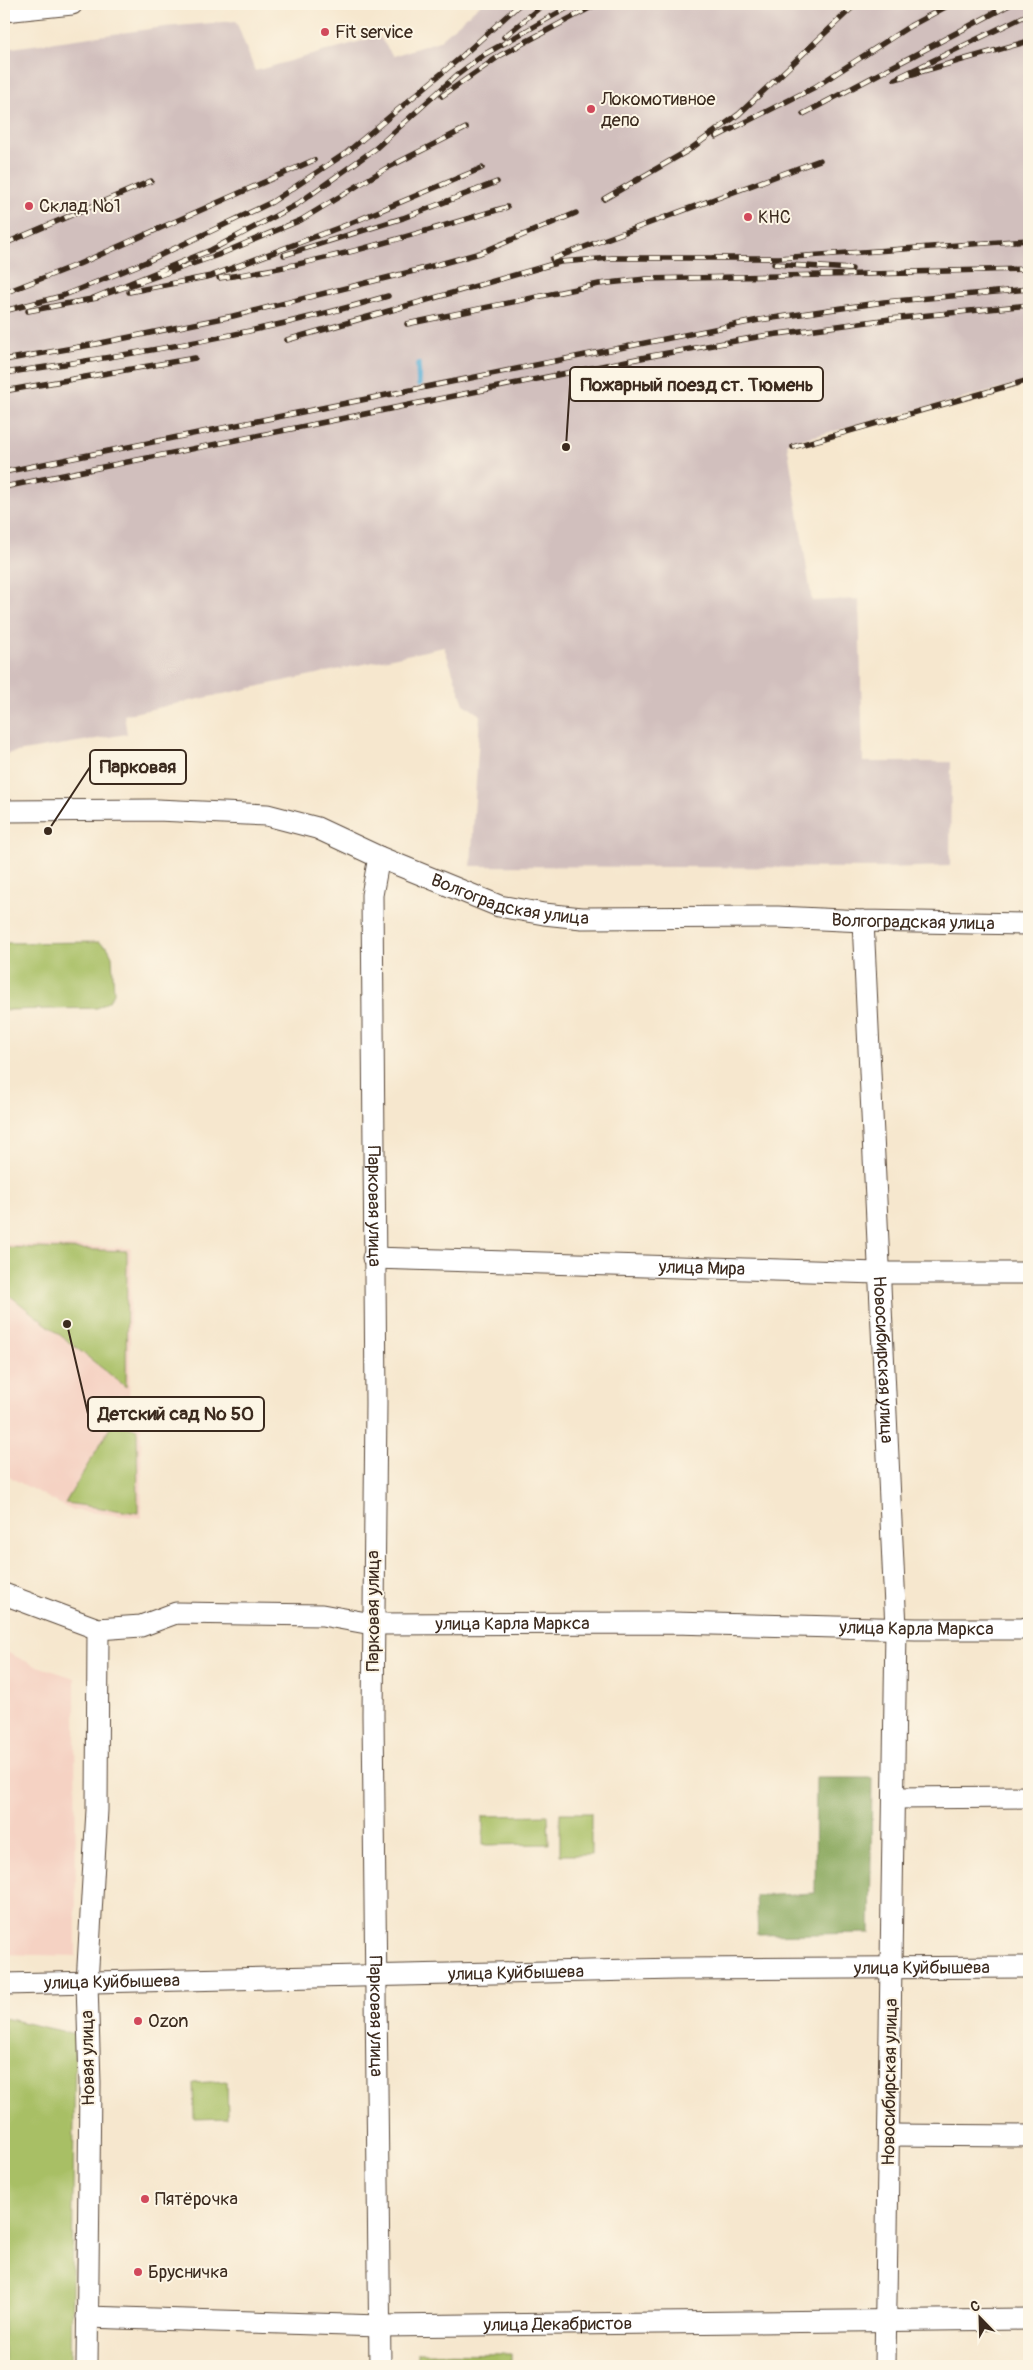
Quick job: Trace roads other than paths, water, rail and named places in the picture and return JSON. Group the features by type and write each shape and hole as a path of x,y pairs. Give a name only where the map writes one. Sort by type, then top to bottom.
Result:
{"street":[{"path":"4,10 72,4"},
{"name":"Волгоградская улица","path":"4,811 157,810 267,815 317,828 379,857 499,906 544,914 582,918 778,917 863,921 1029,924"},
{"name":"Парковая улица","path":"379,857 372,895 373,1258 376,1403 372,1624 380,2366"},
{"name":"Новосибирская улица","path":"863,921 896,1628 885,2366"},
{"name":"улица Мира","path":"373,1258 878,1273 1029,1273"},
{"name":"улица Карла Маркса","path":"4,1594 98,1629 141,1626 176,1613 322,1615 372,1624 673,1623 896,1628 1023,1629 1029,1627"},
{"name":"Новая улица","path":"87,2366 90,2083 87,1983 97,1810 98,1629"},
{"path":"894,1798 1029,1797"},
{"name":"улица Куйбышева","path":"4,1984 676,1969 1029,1967"},
{"path":"889,2135 1029,2136"},
{"name":"улица Декабристов","path":"87,2317 380,2326 1029,2319"}],"waterway":[{"path":"418,364 419,384"}],"railway":[{"path":"4,311 62,296 146,262 272,202 346,153 460,58 520,4"},
{"path":"504,37 544,4"},
{"path":"466,128 385,169 301,220 218,255 91,299 211,250 296,205 375,149 457,75 485,54 574,4"},
{"path":"442,96 501,55 597,4"},
{"path":"604,199 689,150 739,114 856,4"},
{"path":"716,137 815,87 910,26 951,4"},
{"path":"803,114 1011,4"},
{"path":"1029,14 895,79 1029,41"},
{"path":"4,293 79,264 314,160"},
{"path":"552,259 820,160"},
{"path":"129,292 211,276 346,225 482,168"},
{"path":"4,244 151,181"},
{"path":"284,255 403,218 497,182"},
{"path":"219,278 328,257 507,207"},
{"path":"4,360 96,344 233,316 414,271 480,253 576,213"},
{"path":"287,340 560,262 612,258 779,258 1029,240"},
{"path":"774,264 852,269"},
{"path":"907,272 1029,269"},
{"path":"407,324 599,284 646,279 913,273"},
{"path":"4,472 759,320 884,302 1029,289"},
{"path":"4,373 197,342 293,321 388,296"},
{"path":"28,311 97,298"},
{"path":"4,487 651,356 763,336 890,319 1029,305"},
{"path":"4,391 195,358"},
{"path":"793,447 1029,380"}],"place":[{"name":"Fit service","path":"325,32"},
{"name":"Локомотивное депо","path":"591,109"},
{"name":"Склад №1","path":"29,206"},
{"name":"КНС","path":"748,217"},
{"name":"Пожарный поезд ст. Тюмень","path":"566,447"},
{"name":"Парковая","path":"48,831"},
{"name":"Детский сад № 50","path":"67,1324"},
{"name":"Ozon","path":"138,2021"},
{"name":"Пятёрочка","path":"145,2199"},
{"name":"Брусничка","path":"138,2272"}]}
